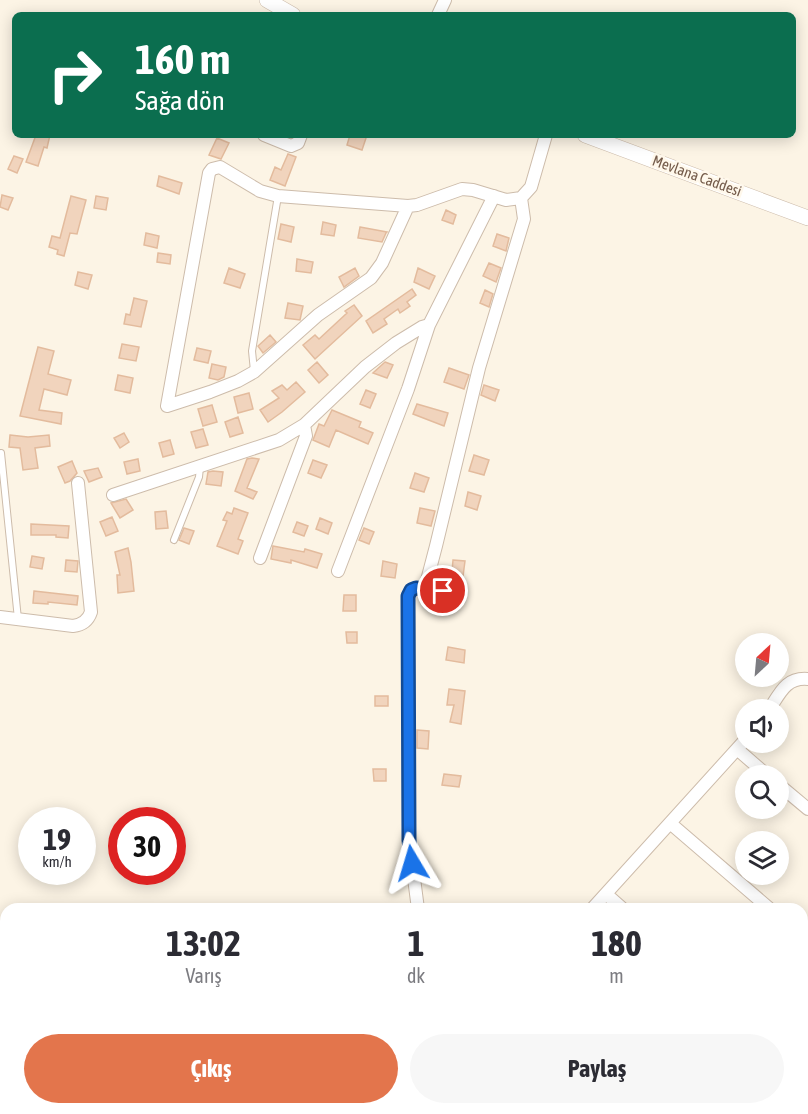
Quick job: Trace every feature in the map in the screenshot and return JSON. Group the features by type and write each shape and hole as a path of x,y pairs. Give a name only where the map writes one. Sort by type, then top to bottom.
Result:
{"street":[{"path":"267,0 288,12"},
{"path":"271,138 291,146 298,143 300,138"},
{"path":"408,206 382,263 371,278 318,315 254,372 220,388 167,406 194,248 210,171 214,167 220,167 260,190 278,196 408,206 462,189 511,201 521,198 531,187 545,138"},
{"name":"Mevlana Caddesi","path":"593,138 808,218"},
{"path":"338,571 408,389 429,325 494,196"},
{"path":"417,903 409,840 408,596 414,589 425,588 479,368 524,219 521,198"},
{"path":"113,495 265,446 304,425 365,367 396,343 429,325"},
{"path":"260,558 306,436 304,425"},
{"path":"0,617 73,626 84,623 89,616 91,612 78,483"},
{"path":"776,699 786,683 808,679"},
{"path":"598,903 735,752"},
{"path":"741,753 755,765"},
{"path":"789,793 808,809"},
{"path":"670,823 763,903"},
{"path":"606,894 616,903"}],"lane":[{"path":"254,372 252,351 278,196"},
{"path":"1,453 18,619"},
{"path":"174,540 199,477 200,467"},
{"path":"425,588 443,591"}],"building":[{"path":"35,138 49,138 38,166 26,162"},
{"path":"217,138 229,143 221,159 209,155"},
{"path":"349,138 366,138 362,150 347,145"},
{"path":"288,154 296,157 285,186 270,180 275,167 281,170"},
{"path":"14,156 23,159 17,173 8,169"},
{"path":"159,176 182,183 179,194 157,186"},
{"path":"2,195 13,198 8,210 0,207"},
{"path":"71,196 86,200 77,234 70,233 64,256 57,254 58,250 49,247 52,236 60,238"},
{"path":"96,196 108,198 106,210 94,208"},
{"path":"446,210 456,215 453,224 442,220"},
{"path":"323,222 336,225 334,236 321,234"},
{"path":"281,224 294,227 291,242 278,239"},
{"path":"360,227 387,232 382,242 358,238"},
{"path":"146,233 159,236 157,248 144,245"},
{"path":"497,234 509,238 506,251 493,246"},
{"path":"158,253 171,255 170,264 157,262"},
{"path":"297,259 313,262 311,273 296,271"},
{"path":"489,263 501,268 496,282 483,276"},
{"path":"229,268 245,274 240,288 224,283"},
{"path":"355,268 359,276 344,287 339,277"},
{"path":"418,268 435,276 429,289 414,282"},
{"path":"78,272 92,275 88,289 75,285"},
{"path":"412,289 416,295 407,302 410,306 400,313 398,309 384,319 387,324 373,333 366,321"},
{"path":"485,290 493,294 489,307 480,303"},
{"path":"134,298 147,301 141,327 124,324 126,314 130,315"},
{"path":"288,303 303,306 300,320 285,318"},
{"path":"354,305 362,316 315,359 303,345 315,335 319,339 347,313 345,311"},
{"path":"270,335 276,342 263,353 258,346"},
{"path":"122,344 139,347 136,361 119,358"},
{"path":"38,347 54,351 48,374 71,380 67,395 44,389 39,410 62,413 61,424 20,416"},
{"path":"197,348 211,351 208,363 194,360"},
{"path":"317,362 328,375 319,383 308,370"},
{"path":"385,362 393,365 387,378 373,373"},
{"path":"212,364 226,367 224,377 218,380 209,378"},
{"path":"449,368 469,375 464,389 444,382"},
{"path":"118,375 133,378 130,393 115,390"},
{"path":"296,382 305,392 268,422 260,410 279,398 272,391 282,385 287,390"},
{"path":"484,385 499,390 495,401 481,395"},
{"path":"366,390 376,394 370,408 360,404"},
{"path":"249,393 253,409 238,413 234,397"},
{"path":"417,404 448,413 444,426 413,414"},
{"path":"212,405 217,422 203,426 198,409"},
{"path":"332,410 361,422 359,427 373,433 368,444 336,430 329,447 313,440 319,424 324,426"},
{"path":"238,417 243,433 230,437 225,422"},
{"path":"203,429 208,445 196,448 191,432"},
{"path":"124,433 129,442 120,448 114,438"},
{"path":"10,435 28,437 49,435 50,446 35,448 38,468 23,470 20,448 9,447"},
{"path":"170,440 174,454 163,457 159,443"},
{"path":"474,455 489,460 484,475 469,471"},
{"path":"138,459 140,471 127,474 124,462"},
{"path":"247,459 259,459 247,488 257,492 253,499 235,491"},
{"path":"313,460 327,465 321,478 308,473"},
{"path":"72,461 77,473 65,483 58,467"},
{"path":"98,468 102,477 89,482 84,471"},
{"path":"208,472 223,472 221,486 206,484"},
{"path":"415,473 429,478 424,492 410,488"},
{"path":"468,492 481,496 477,510 465,506"},
{"path":"126,499 133,510 120,518 111,503"},
{"path":"234,508 248,513 238,539 243,541 238,554 217,546 227,521 223,520 227,512 232,514"},
{"path":"420,508 435,511 431,526 417,523"},
{"path":"166,511 168,528 156,529 155,512"},
{"path":"112,517 118,531 106,536 100,522"},
{"path":"320,518 332,523 328,534 316,529"},
{"path":"297,522 308,526 304,536 293,532"},
{"path":"31,524 69,526 68,538 56,537 56,535 31,535"},
{"path":"184,528 194,531 189,544 179,540"},
{"path":"364,528 374,532 369,544 359,540"},
{"path":"273,546 304,552 305,549 322,554 317,568 291,560 291,563 271,559"},
{"path":"128,548 134,591 118,593 117,575 120,575 115,552"},
{"path":"32,556 44,558 42,569 30,567"},
{"path":"66,560 78,561 77,572 65,571"},
{"path":"453,560 465,561 462,584 465,584 464,600 447,599"},
{"path":"383,561 397,564 395,578 381,576"},
{"path":"34,591 78,596 77,605 33,603"},
{"path":"344,595 356,595 356,611 343,611"},
{"path":"346,632 357,632 357,643 347,643"},
{"path":"448,647 465,650 464,663 446,660"},
{"path":"449,689 465,691 461,724 450,722 454,705 447,705"},
{"path":"375,696 388,696 388,706 375,706"},
{"path":"417,730 429,731 428,749 417,748"},
{"path":"373,769 386,769 386,781 374,781"},
{"path":"444,774 461,776 459,787 442,785"}],"route":[{"path":"412,863 409,840 407,710 408,596 409,592 416,588 443,591"}]}
